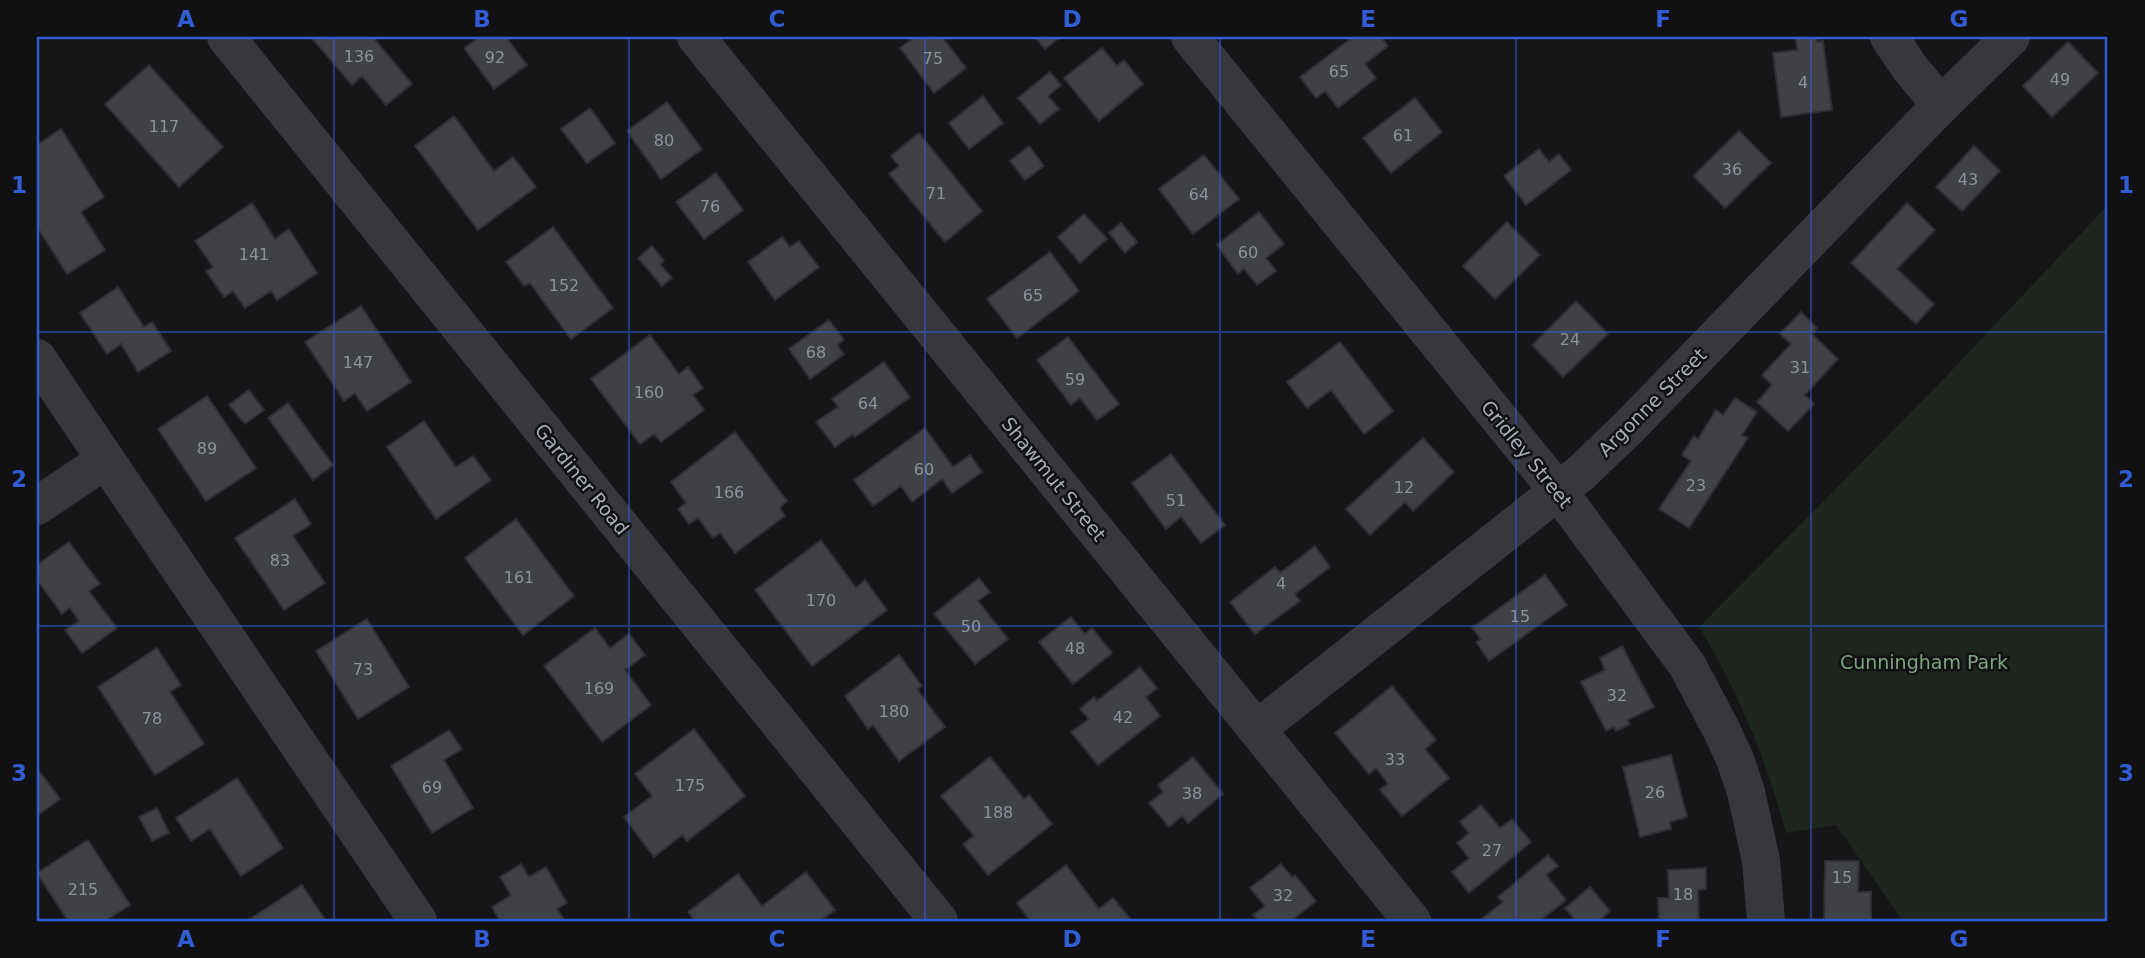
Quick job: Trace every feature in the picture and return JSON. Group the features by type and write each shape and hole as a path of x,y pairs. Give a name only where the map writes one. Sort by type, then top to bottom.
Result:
{"street":[{"name":"Gardiner Road","path":"226,37 939,921"},
{"name":"Shawmut Street","path":"696,37 1412,921"},
{"name":"Gridley Street","path":"1190,37 1559,492 1668,637 1705,697 1735,759 1749,804 1761,862 1766,921"},
{"path":"1889,37 1910,68 1941,105"},
{"name":"Argonne Street","path":"1257,729 1559,492 1628,428 1941,105 2011,37"},
{"path":"37,358 104,461 418,921"},
{"path":"37,506 104,461"}],"green space":[{"name":"Cunningham Park","path":"2108,205 2108,921 1903,921 1836,825 1786,833 1770,779 1750,727 1727,676 1699,627 1937,386"}],"building":[{"path":"311,37 373,37 412,84 386,105 362,76 352,85"},
{"path":"480,37 506,37 527,65 494,89 464,48"},
{"path":"915,37 942,37 966,68 934,93 900,48"},
{"path":"1035,37 1060,37 1045,49"},
{"path":"1353,37 1381,37 1388,46 1365,64 1376,78 1338,108 1325,91 1316,98 1300,77"},
{"path":"1796,37 1816,37 1817,42 1823,41 1832,110 1781,117 1773,53 1797,50"},
{"path":"2068,42 2098,73 2052,117 2023,86"},
{"path":"1102,48 1117,66 1124,60 1143,84 1099,121 1064,78"},
{"path":"149,65 223,147 179,187 105,104"},
{"path":"1050,72 1061,85 1048,96 1059,109 1040,124 1018,98"},
{"path":"983,96 1003,123 969,149 949,123"},
{"path":"1415,98 1442,132 1391,173 1363,138"},
{"path":"667,102 702,149 661,179 627,131"},
{"path":"590,108 615,143 587,163 561,129"},
{"path":"454,116 494,171 513,157 536,187 478,230 415,146"},
{"path":"61,129 104,197 81,212 105,250 67,274 37,227 37,145"},
{"path":"1739,131 1771,163 1725,208 1693,176"},
{"path":"919,133 982,211 945,242 889,174 899,166 891,156"},
{"path":"1029,146 1044,166 1025,180 1010,161"},
{"path":"1974,146 2000,171 1962,211 1936,187"},
{"path":"1539,149 1549,162 1559,154 1571,170 1526,205 1504,176"},
{"path":"1204,155 1239,199 1193,234 1159,189"},
{"path":"716,173 743,210 704,239 676,202"},
{"path":"252,203 275,239 289,229 317,273 277,300 271,291 245,308 233,291 224,297 206,271 213,267 195,241"},
{"path":"1907,203 1935,230 1897,269 1934,304 1916,324 1851,263"},
{"path":"1259,212 1284,244 1266,258 1276,271 1257,285 1244,269 1238,274 1217,245"},
{"path":"1084,214 1107,239 1080,263 1058,237"},
{"path":"1507,222 1540,255 1495,299 1463,266"},
{"path":"1121,223 1137,242 1125,253 1109,233"},
{"path":"553,227 613,308 571,339 530,283 524,286 506,262"},
{"path":"782,237 790,247 799,241 819,267 775,300 748,262"},
{"path":"652,246 664,261 660,264 672,278 662,286 638,258"},
{"path":"1050,252 1079,291 1017,338 987,299"},
{"path":"118,287 144,327 152,322 171,351 138,372 121,344 107,354 80,313"},
{"path":"1576,301 1608,334 1563,377 1532,345"},
{"path":"361,306 411,382 367,411 355,393 344,401 305,342"},
{"path":"1801,312 1817,328 1812,334 1838,359 1805,395 1814,404 1788,431 1757,402 1772,385 1762,375 1791,344 1780,334"},
{"path":"829,320 844,340 837,345 844,354 810,379 789,349"},
{"path":"650,335 679,374 688,367 703,388 693,395 704,410 661,442 654,434 640,444 591,379"},
{"path":"1068,337 1119,404 1097,420 1080,398 1071,405 1037,360"},
{"path":"1340,342 1393,411 1364,434 1331,390 1307,408 1287,382"},
{"path":"884,362 910,397 855,437 853,434 835,447 816,422 838,407 832,399"},
{"path":"249,390 264,410 245,424 229,405"},
{"path":"207,396 256,468 206,501 158,429"},
{"path":"1735,398 1757,412 1742,435 1748,438 1689,528 1659,509 1691,461 1682,455 1694,436 1698,439 1716,410 1723,415"},
{"path":"288,403 333,465 313,480 268,418"},
{"path":"424,421 456,467 473,456 491,480 436,519 387,447"},
{"path":"925,428 953,467 970,455 982,472 952,493 942,479 912,502 901,486 873,506 854,480"},
{"path":"735,432 787,501 780,508 785,516 735,553 720,533 713,538 698,518 689,524 678,509 686,503 671,482"},
{"path":"1423,438 1454,472 1413,511 1405,502 1370,535 1346,509"},
{"path":"1171,454 1225,525 1201,543 1181,517 1166,529 1132,483"},
{"path":"295,499 311,524 293,536 325,583 284,610 235,538"},
{"path":"516,519 574,596 523,635 465,558"},
{"path":"821,540 856,588 865,580 887,610 812,666 755,590"},
{"path":"69,542 100,584 89,591 117,628 82,653 65,630 79,621 70,608 62,614 37,580 37,565"},
{"path":"1315,546 1330,567 1295,594 1300,601 1255,634 1230,602 1275,567 1280,573"},
{"path":"1545,575 1567,605 1489,661 1476,642 1481,639 1472,628"},
{"path":"979,578 990,592 978,601 1008,639 975,664 934,614"},
{"path":"1071,617 1085,634 1092,628 1112,653 1073,684 1039,642"},
{"path":"367,619 409,687 358,719 316,651"},
{"path":"595,628 610,648 629,634 645,655 625,670 651,705 602,742 544,666"},
{"path":"1622,646 1654,707 1627,720 1630,724 1616,731 1614,727 1606,731 1581,682 1605,670 1600,658"},
{"path":"157,648 181,685 170,692 204,744 155,775 98,687"},
{"path":"899,655 922,686 917,689 945,727 899,761 873,725 868,729 845,696"},
{"path":"1140,667 1157,688 1146,697 1160,716 1098,765 1071,732 1089,719 1080,709 1094,697 1097,701"},
{"path":"1392,686 1436,740 1425,749 1449,778 1402,816 1380,790 1388,784 1376,768 1369,774 1335,733"},
{"path":"694,729 745,796 687,841 682,835 654,857 624,817 652,796 635,774"},
{"path":"449,730 462,749 444,760 473,808 432,833 391,766"},
{"path":"1671,755 1687,817 1670,822 1671,829 1640,837 1623,767"},
{"path":"990,757 1024,799 1029,795 1052,824 988,875 963,844 974,836 941,796"},
{"path":"1193,757 1223,794 1188,823 1182,816 1169,827 1149,803 1163,792 1158,785"},
{"path":"37,768 60,799 37,816"},
{"path":"237,778 283,848 241,876 210,829 191,841 176,818"},
{"path":"1481,805 1500,828 1512,819 1531,842 1469,893 1452,872 1469,858 1457,843 1469,833 1460,822"},
{"path":"157,808 169,833 152,841 139,817"},
{"path":"88,840 130,905 105,921 68,921 37,873"},
{"path":"1548,855 1558,866 1546,875 1566,900 1540,921 1479,921 1503,902 1498,897"},
{"path":"1825,861 1859,861 1858,892 1871,892 1871,921 1824,921"},
{"path":"521,864 529,877 546,867 567,903 557,909 565,921 500,921 492,907 511,895 500,877"},
{"path":"1281,864 1292,877 1295,875 1316,901 1291,921 1258,921 1253,915 1265,906 1250,888"},
{"path":"1066,865 1099,909 1113,898 1132,921 1030,921 1017,903"},
{"path":"1706,868 1706,889 1698,890 1699,921 1659,921 1658,898 1669,898 1668,870"},
{"path":"806,872 835,910 820,921 695,921 688,912 738,874 762,906"},
{"path":"302,885 326,921 250,919"},
{"path":"1590,887 1610,911 1599,921 1576,921 1565,908"}]}
